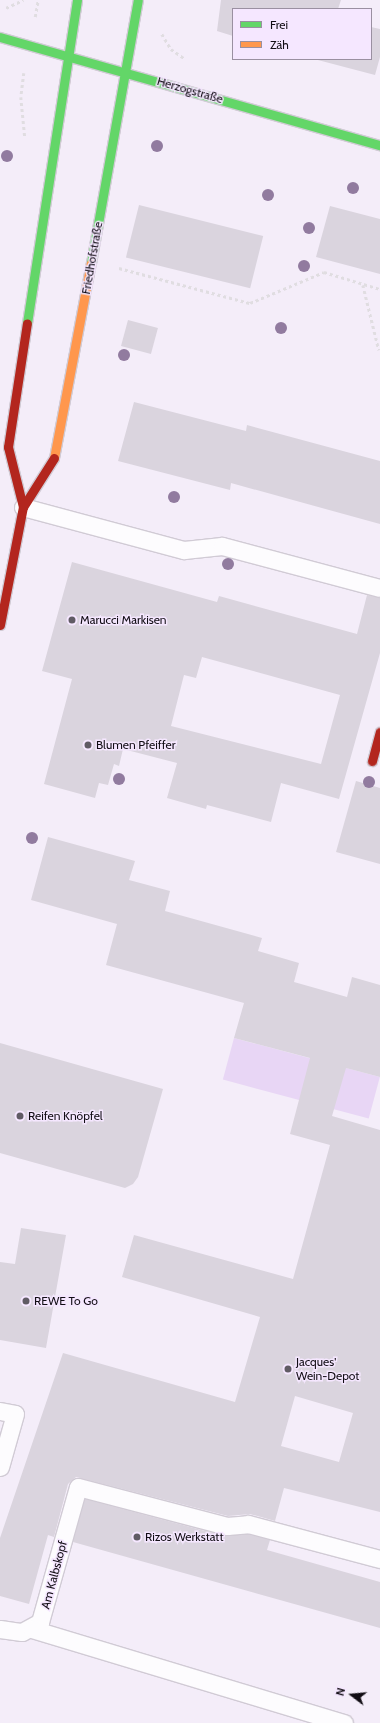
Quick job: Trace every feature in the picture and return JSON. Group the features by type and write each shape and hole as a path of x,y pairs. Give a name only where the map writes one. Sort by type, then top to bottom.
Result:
{"main road":[{"name":"Friedhofstraße","path":"23,506 8,446 67,56 77,0"},
{"name":"Friedhofstraße","path":"0,625 23,506 57,454 138,0"},
{"name":"Herzogstraße","path":"0,38 380,145"},
{"path":"372,761 380,732"}],"lane":[{"path":"23,506 184,550 222,546 380,588"},
{"path":"0,1411 15,1414 0,1467"},
{"name":"Am Kalbskopf","path":"32,1629 44,1614 78,1486 227,1526 248,1524 380,1559"},
{"path":"0,1629 22,1632 32,1629 344,1723"}],"path":[{"path":"0,7 23,0"},
{"path":"161,31 171,48 186,60"},
{"path":"92,260 250,303 324,272 380,289"},
{"path":"362,284 379,350"}],"shaded area":[{"path":"234,1038 380,1077 369,1119 223,1080"}],"building":[{"path":"221,0 341,0 338,8 232,8 232,36 217,31"},
{"path":"372,27 380,29 380,57 375,75 318,60 372,60"},
{"path":"139,205 263,236 250,288 126,257"},
{"path":"330,206 380,219 380,274 316,257"},
{"path":"128,320 158,328 151,354 121,346"},
{"path":"134,402 246,431 247,425 380,461 380,524 231,483 230,490 118,461"},
{"path":"72,562 217,602 219,596 357,634 367,595 380,598 380,653 339,799 281,783 271,822 207,805 206,809 167,798 177,763 123,749 119,766 114,764 108,785 99,783 95,798 44,784 72,679 42,671","holes":["202,657 340,695 321,764 171,726 184,675 196,678"]},
{"path":"356,781 380,788 380,864 336,852"},
{"path":"48,837 135,861 129,880 170,891 165,911 262,938 258,951 299,963 294,982 347,997 352,977 380,985 380,1077 346,1068 332,1116 380,1130 380,1512 284,1488 275,1521 250,1514 228,1516 76,1477 68,1484 54,1537 48,1535 29,1604 0,1596 0,1538 63,1353 235,1402 260,1317 122,1277 134,1235 293,1279 330,1145 290,1134 310,1058 234,1038 244,1003 106,965 117,924 31,900","holes":["295,1396 353,1413 339,1462 281,1446"]},
{"path":"0,1043 163,1089 138,1177 133,1184 125,1188 0,1153"},
{"path":"21,1228 66,1235 46,1348 0,1340 0,1262 15,1264"},
{"path":"85,1499 224,1536 247,1534 270,1540 267,1550 380,1582 380,1628 73,1542"}],"traffic: fast":[{"path":"27,323 77,0"},
{"path":"91,263 138,0"},
{"path":"0,37 380,145"}],"traffic: slow":[{"path":"54,458 91,263"}],"traffic: jam":[{"path":"23,507 8,447 27,323"},
{"path":"0,625 23,507 54,458"},
{"path":"372,761 380,732"}],"place":[{"name":"Marucci Markisen","path":"72,620"},
{"name":"Blumen Pfeiffer","path":"88,745"},
{"name":"Reifen Knöpfel","path":"20,1116"},
{"name":"REWE To Go","path":"26,1301"},
{"name":"Jacques' Wein-Depot","path":"288,1369"},
{"name":"Rizos Werkstatt","path":"137,1537"}]}
